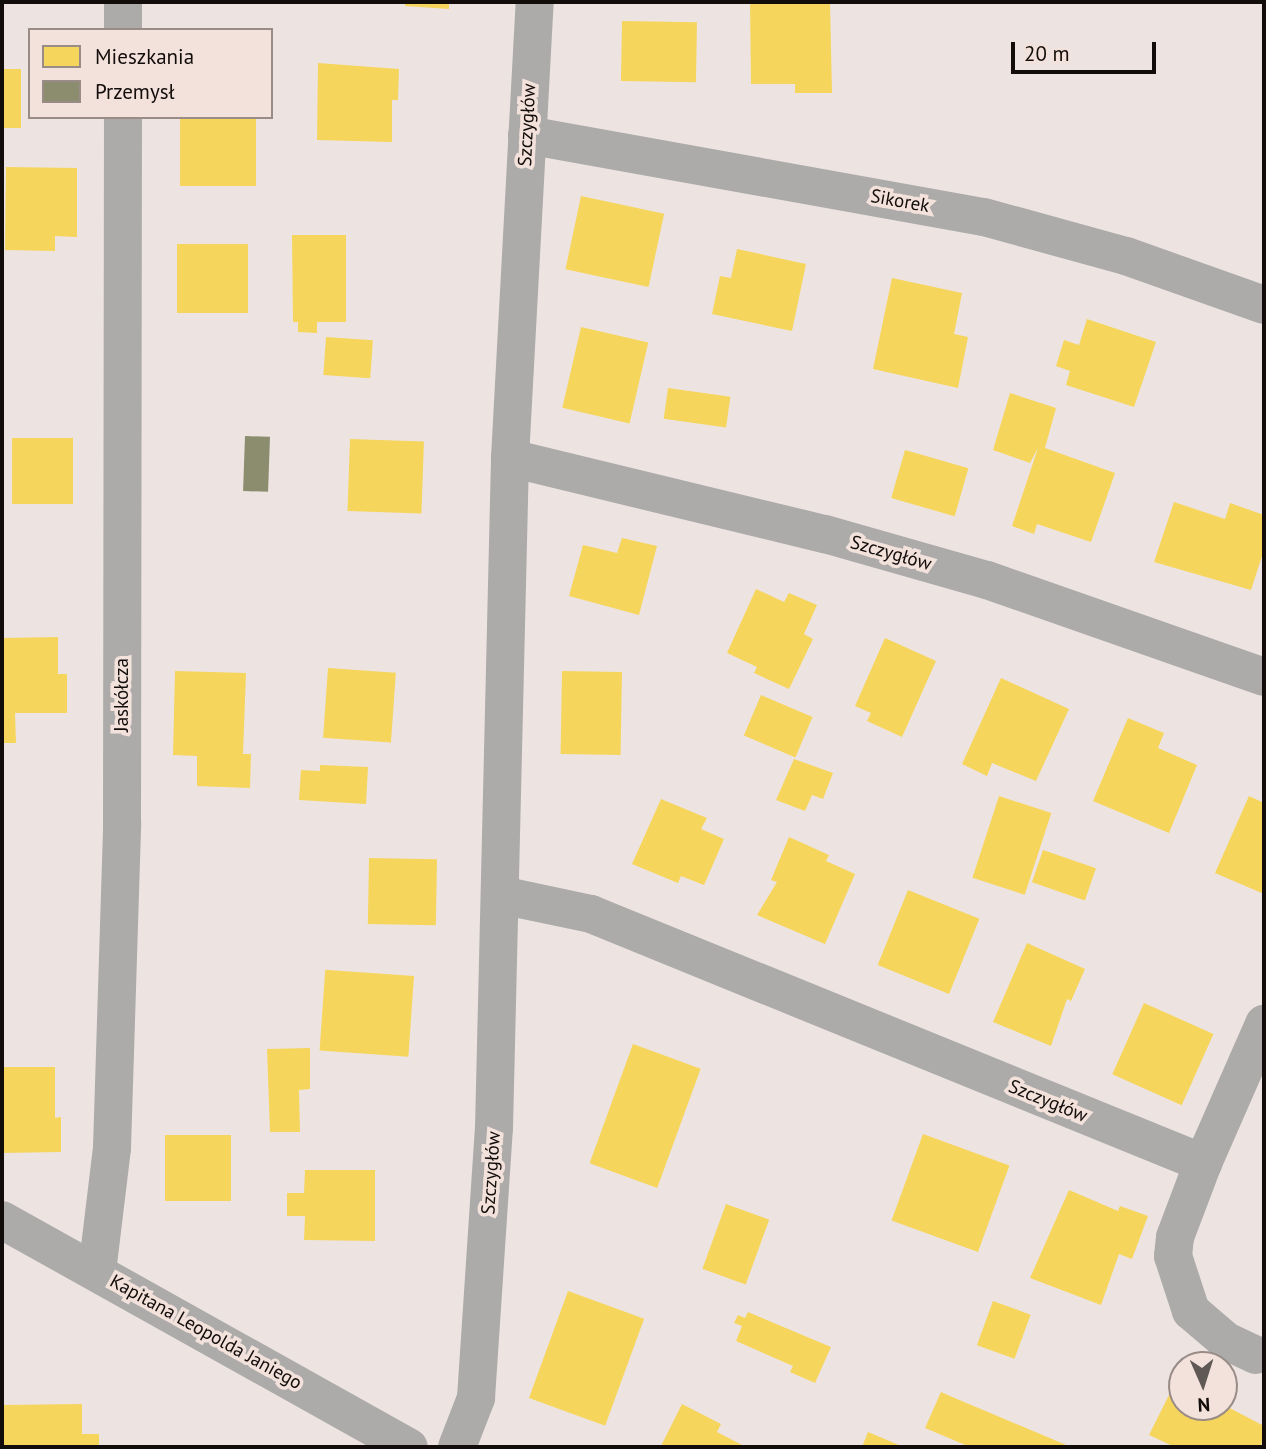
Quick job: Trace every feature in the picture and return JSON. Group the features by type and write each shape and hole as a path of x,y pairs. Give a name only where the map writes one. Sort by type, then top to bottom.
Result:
{"street":[{"path":"123,2 123,28"},
{"name":"Szczygłów","path":"457,1447 477,1398 494,1128 510,458 535,2"},
{"name":"Jaskółcza","path":"97,1272 113,1148 122,823 123,119"},
{"name":"Sikorek","path":"527,135 984,217 1126,256 1264,305"},
{"name":"Szczygłów","path":"510,458 825,534 974,577 1264,677"},
{"name":"Szczygłów","path":"501,895 591,914 1203,1163"},
{"path":"1256,1355 1226,1341 1191,1311 1173,1256 1175,1237 1203,1163 1264,1024"},
{"name":"Kapitana Leopolda Janiego","path":"2,1220 409,1447"}],"building: Mieszkania":[{"path":"405,2 449,2 449,9 405,6"},
{"path":"750,2 830,2 832,93 795,93 795,84 751,84"},
{"path":"622,21 697,22 696,82 621,81"},
{"path":"318,63 399,69 398,100 392,100 392,142 317,140"},
{"path":"2,69 21,69 21,128 2,128"},
{"path":"180,119 256,119 256,186 180,186"},
{"path":"6,167 77,168 77,237 55,236 55,251 5,250"},
{"path":"581,196 664,214 649,287 565,269"},
{"path":"292,235 346,235 346,322 317,322 317,333 298,332 298,322 293,322"},
{"path":"177,244 248,244 248,313 177,313"},
{"path":"737,249 806,264 792,331 712,314 720,276 731,278"},
{"path":"892,278 962,293 954,334 968,337 958,388 873,369"},
{"path":"1087,319 1156,342 1134,407 1066,385 1070,371 1056,366 1064,340 1079,345"},
{"path":"581,327 648,343 630,423 562,408"},
{"path":"326,337 373,340 370,378 323,375"},
{"path":"668,388 730,397 726,427 664,419"},
{"path":"1010,393 1056,408 1045,448 1115,473 1091,542 1037,524 1034,534 1012,526 1038,448 1030,463 993,450"},
{"path":"12,438 73,438 73,504 12,504"},
{"path":"350,439 424,442 421,514 347,511"},
{"path":"905,450 968,468 955,516 891,498"},
{"path":"1174,502 1225,519 1230,503 1264,515 1264,550 1251,590 1154,562"},
{"path":"622,538 657,546 639,615 569,596 583,545 617,553"},
{"path":"756,589 784,602 789,593 817,605 804,634 813,639 789,689 754,673 757,667 727,653"},
{"path":"58,637 58,674 67,674 67,713 15,713 16,743 2,743 2,638"},
{"path":"885,638 936,661 902,737 867,721 871,713 855,706"},
{"path":"328,668 396,673 391,743 323,738"},
{"path":"175,671 246,673 243,754 251,754 250,788 197,786 197,756 173,755"},
{"path":"562,671 622,672 621,755 561,754"},
{"path":"1001,678 1069,709 1036,781 992,763 987,776 962,764"},
{"path":"761,695 813,717 795,757 744,736"},
{"path":"1128,718 1164,733 1158,748 1197,765 1169,833 1093,801"},
{"path":"794,759 833,773 823,799 812,795 805,811 776,800"},
{"path":"320,765 368,767 366,804 299,800 301,770 320,771"},
{"path":"999,796 1051,813 1025,895 972,878"},
{"path":"1249,796 1264,803 1264,894 1215,873"},
{"path":"661,799 707,818 701,829 724,839 704,885 681,876 678,883 632,864"},
{"path":"789,837 829,855 826,861 855,874 825,944 757,915 777,882 771,880"},
{"path":"1043,850 1096,868 1085,900 1032,882"},
{"path":"369,858 437,859 436,925 368,924"},
{"path":"908,890 979,919 949,994 878,965"},
{"path":"1027,943 1085,969 1071,1001 1067,999 1051,1046 993,1022"},
{"path":"325,970 414,976 408,1057 320,1051"},
{"path":"1144,1003 1213,1034 1182,1105 1112,1074"},
{"path":"633,1044 701,1069 657,1188 590,1163"},
{"path":"310,1048 310,1089 299,1090 300,1132 270,1132 267,1049"},
{"path":"2,1067 55,1067 55,1118 61,1117 61,1152 2,1153"},
{"path":"923,1134 1009,1165 978,1252 892,1220"},
{"path":"165,1135 231,1135 231,1201 165,1201"},
{"path":"305,1170 375,1170 375,1241 304,1240 305,1216 287,1216 287,1193 304,1193"},
{"path":"1069,1190 1118,1211 1120,1206 1148,1216 1132,1259 1119,1254 1101,1305 1030,1278"},
{"path":"726,1204 769,1220 746,1285 702,1269"},
{"path":"568,1291 644,1319 605,1426 529,1398"},
{"path":"993,1301 1031,1315 1015,1359 977,1345"},
{"path":"748,1312 831,1347 815,1383 790,1372 793,1366 736,1341 742,1326 734,1323 738,1315 745,1318"},
{"path":"941,1392 1071,1447 970,1447 925,1428"},
{"path":"1168,1397 1168,1421 1238,1421 1238,1412 1264,1426 1261,1447 1175,1447 1149,1435"},
{"path":"82,1404 82,1434 99,1434 99,1447 3,1447 3,1405"},
{"path":"682,1404 721,1424 717,1432 746,1447 661,1446"},
{"path":"868,1432 899,1445 862,1447"}],"building: Przemysł":[{"path":"245,436 270,437 268,492 243,491"}]}
